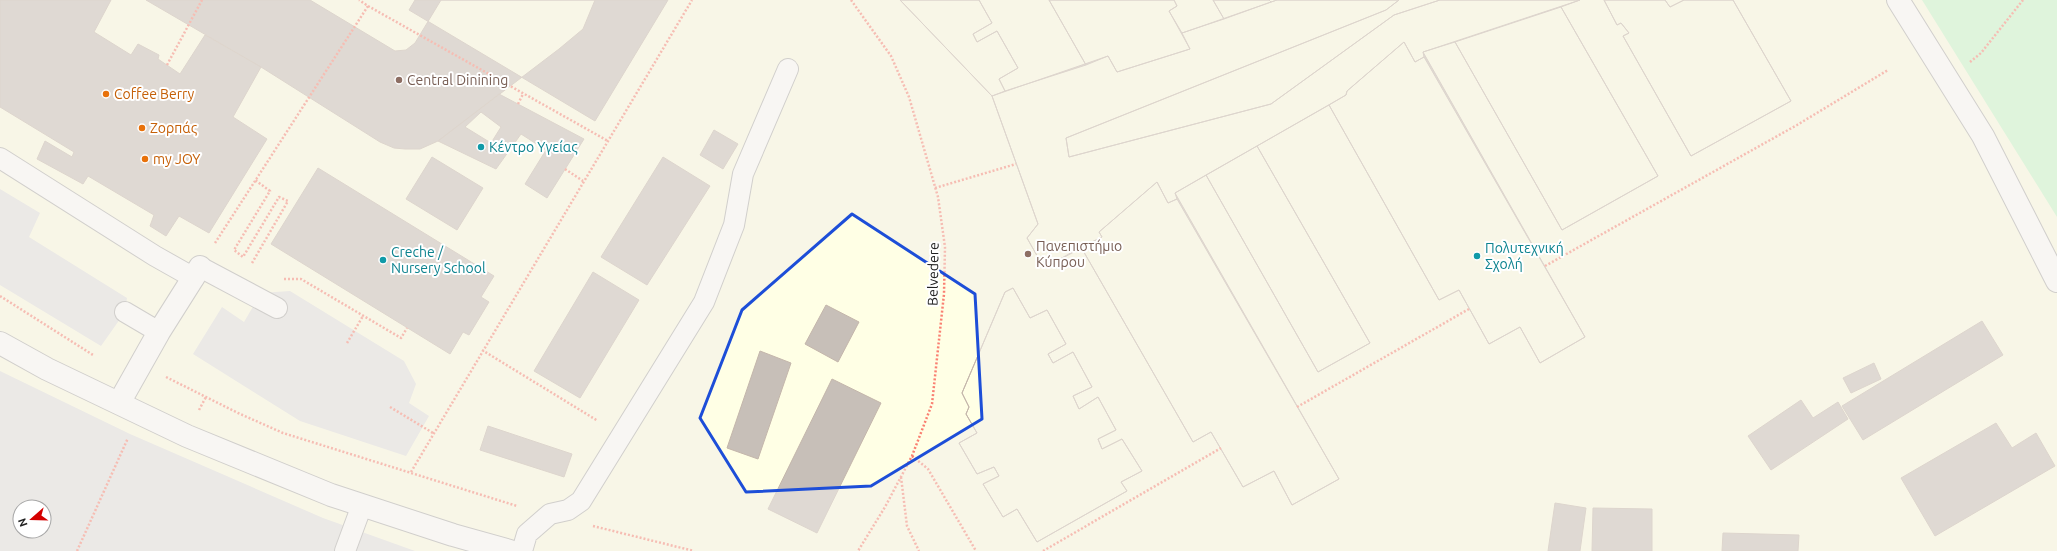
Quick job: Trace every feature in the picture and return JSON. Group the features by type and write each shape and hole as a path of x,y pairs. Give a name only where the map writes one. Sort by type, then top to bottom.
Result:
{"street":[{"path":"1898,0 1983,136 2057,281"},
{"path":"119,403 159,332 202,264"},
{"path":"0,343 47,369 187,436 331,495 453,535 510,551"}],"lane":[{"path":"522,551 528,534 550,514 568,510 581,501 704,302 734,225 743,174 788,69"},
{"path":"0,158 155,256 202,264 277,308"},
{"path":"125,312 159,332"},
{"path":"345,551 367,506"},
{"path":"358,551 367,506"}],"path":[{"path":"167,65 202,0"},
{"path":"359,0 608,141"},
{"path":"411,472 433,432 692,0"},
{"name":"Belvedere","path":"851,0 891,56 909,96 935,188 945,248 944,294 932,404 912,456 885,507 858,551"},
{"path":"1948,78 1981,54 2023,0"},
{"path":"202,264 368,6"},
{"path":"1545,266 1797,125 1888,70"},
{"path":"518,104 523,94"},
{"path":"935,188 1016,164"},
{"path":"565,169 583,181"},
{"path":"249,268 288,201 279,197 243,257 234,250 270,191 255,180"},
{"path":"280,279 301,279 401,338 407,328"},
{"path":"0,296 93,355"},
{"path":"1297,407 1469,309"},
{"path":"347,343 363,316"},
{"path":"482,350 621,435"},
{"path":"164,376 283,432 402,471 411,472 528,509 694,551"},
{"path":"187,436 206,397"},
{"path":"390,407 433,432"},
{"path":"77,551 130,434"},
{"path":"1043,551 1221,448"},
{"path":"912,456 928,469 976,551"},
{"path":"901,477 907,526 919,551"}],"highlighted area":[{"path":"852,214 975,294 982,419 871,486 746,492 700,418 742,310"}],"shaded area":[{"name":"Πανεπιστήμιο Κύπρου","path":"0,0 2057,0 2057,551 0,551"},
{"path":"0,189 40,213 29,237 127,298 125,312 101,346 0,285"},
{"path":"290,291 404,361 416,384 409,403 429,416 406,456 300,421 193,354 222,307 244,322 261,293"},
{"path":"0,371 130,434 323,518 415,551 0,551"}],"green space":[{"path":"1922,0 2057,0 2057,217"}],"building":[{"name":"Ζορπάς","path":"0,0 111,0 94,32 131,55 138,44 159,55 158,59 180,74 205,35 261,67 233,117 267,139 209,233 179,216 166,236 150,226 154,215 88,176 83,184 37,159 45,141 72,157 74,152 0,107"},
{"name":"Central Dinining","path":"146,0 310,0 395,51 406,50 415,43 441,0 595,0 583,29 559,49 438,141 420,149 405,149 394,148 380,142 261,67"},
{"path":"415,0 668,0 595,121 409,10"},
{"name":"Πολυτεχνική Σχολή","path":"900,0 979,0 992,23 973,34 977,42 997,31 1018,68 999,79 1005,91 1086,65 1049,0 1174,0 1177,6 1169,11 1182,33 1224,19 1213,0 1269,0 1271,2 1277,0 1399,0 1386,10 1066,138 1069,157 1271,104 1394,15 1440,0 1580,0 1561,7 1658,176 1562,230 1455,42 1423,52 1585,337 1540,363 1520,327 1489,344 1459,290 1439,300 1329,105 1257,146 1370,343 1318,372 1206,175 1175,193 1339,479 1292,505 1274,471 1243,487 1211,432 1193,442 1081,247 1044,268 1027,238 1038,224 992,96"},
{"path":"900,0 979,0 992,23 973,34 977,42 997,31 1018,68 999,79 1005,91 992,96"},
{"path":"1049,0 1174,0 1177,6 1169,11 1190,49 1117,72 1108,56 1086,65"},
{"path":"1213,0 1269,0 1271,2 1224,19"},
{"path":"1277,0 1399,0 1386,10 1066,138 1069,157 1271,104 1394,15 1440,0 1580,0 1423,52 1424,57 1415,62 1404,42 1347,91 1346,95 1175,193 1177,199 1168,203 1157,182 1099,232 1102,237 1044,268 1027,238 1038,224 992,96 1108,56 1117,72 1190,49 1182,33"},
{"path":"1604,0 1665,0 1670,7 1684,0 1733,0 1791,101 1691,156 1623,36 1629,33 1621,23 1617,25"},
{"path":"1604,0 1665,0 1670,7 1684,0 1733,0 1791,101 1691,156 1623,36 1629,33 1621,23 1617,25"},
{"path":"1561,7 1658,176 1562,230 1455,42"},
{"path":"1404,42 1415,62 1424,57 1585,337 1540,363 1520,327 1489,344 1459,290 1439,300 1329,105 1346,95 1347,91"},
{"name":"Κέντρο Υγείας","path":"499,94 584,139 547,198 525,184 546,150 521,134 496,169 438,141","holes":["481,112 501,127 491,143 465,127"]},
{"path":"714,130 738,144 723,169 700,155"},
{"path":"1257,146 1370,343 1318,372 1206,175"},
{"path":"432,157 483,188 457,230 406,199"},
{"path":"663,157 710,186 647,285 601,257"},
{"name":"Creche / Nursery School","path":"318,168 494,276 481,297 489,302 469,335 463,332 450,354 271,244"},
{"path":"1157,182 1168,203 1177,199 1339,479 1292,505 1274,471 1243,487 1211,432 1193,442 1081,247 1102,237 1099,232"},
{"path":"593,272 639,300 580,398 534,371"},
{"path":"1013,288 1030,318 1047,310 1066,344 1048,354 1053,363 1073,352 1092,387 1073,396 1079,409 1098,397 1116,430 1098,439 1102,449 1122,439 1142,471 1121,482 1127,491 1037,542 1017,509 1003,517 983,484 999,476 994,467 977,474 959,443 977,433 966,414 969,407 962,393 1005,292"},
{"path":"1013,288 1030,318 1047,310 1066,344 1048,354 1053,363 1073,352 1092,387 1073,396 1079,409 1098,397 1116,430 1098,439 1102,449 1122,439 1142,471 1121,482 1127,491 1037,542 1017,509 1003,517 983,484 999,476 994,467 977,474 959,443 977,433 966,414 969,407 962,393 1005,292"},
{"path":"826,305 859,322 838,362 805,344"},
{"path":"1982,321 2003,355 1863,440 1842,406"},
{"path":"760,351 791,363 758,459 727,448"},
{"path":"1874,363 1881,379 1851,393 1843,378"},
{"path":"832,379 881,403 817,533 768,509"},
{"path":"1801,400 1813,418 1838,402 1848,419 1771,470 1748,436"},
{"path":"1996,423 2012,448 2036,433 2055,466 1935,536 1901,478"},
{"path":"488,426 572,454 564,477 480,450"},
{"path":"1555,503 1586,508 1580,551 1548,551"},
{"path":"1593,508 1652,509 1652,551 1592,551"},
{"path":"1723,533 1799,535 1798,551 1722,551"}],"place":[{"name":"Central Dinining","path":"399,80"},
{"name":"Coffee Berry","path":"106,94"},
{"name":"Ζορπάς","path":"142,128"},
{"name":"Κέντρο Υγείας","path":"481,147"},
{"name":"my JOY","path":"145,159"},
{"name":"Πανεπιστήμιο Κύπρου","path":"1028,254"},
{"name":"Πολυτεχνική Σχολή","path":"1477,256"},
{"name":"Creche / Nursery School","path":"383,260"}]}
